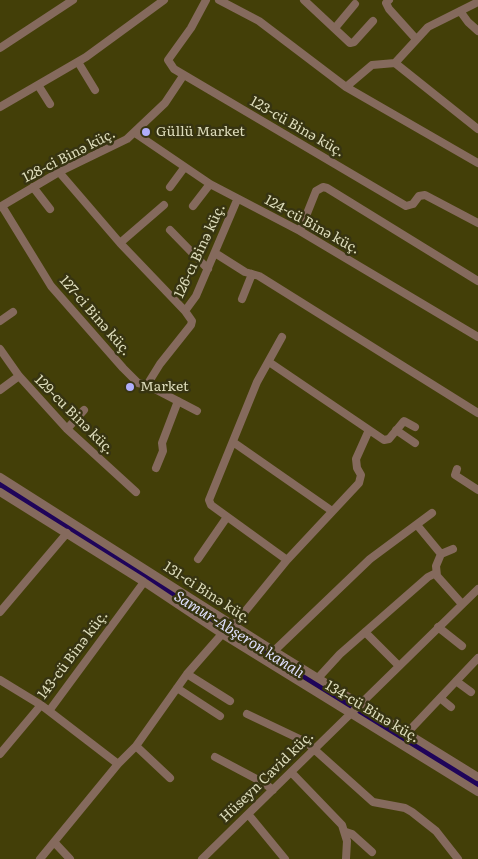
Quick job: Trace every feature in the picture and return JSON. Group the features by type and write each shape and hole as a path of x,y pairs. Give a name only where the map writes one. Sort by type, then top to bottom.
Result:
{"street":[{"path":"0,48 73,0"},
{"path":"0,107 78,62 164,0"},
{"name":"123-cü Binə küç.","path":"206,0 191,28 168,60 170,66 183,76 406,206 413,204 419,196 425,194 478,223"},
{"path":"218,0 259,20 346,87 478,163"},
{"path":"304,0 352,43 372,21"},
{"path":"389,0 386,3 389,9 416,39"},
{"path":"395,64 428,26 478,2"},
{"path":"334,28 355,4"},
{"path":"460,11 478,31"},
{"path":"78,62 95,90"},
{"path":"346,87 372,65 395,64 478,129"},
{"name":"128-ci Binə küç.","path":"1,206 59,172 114,147 135,133 170,96 183,76"},
{"path":"38,85 50,104"},
{"name":"124-cü Binə küç.","path":"135,133 210,184 300,231 478,337"},
{"path":"170,187 184,168"},
{"path":"59,172 120,243 185,311"},
{"path":"193,206 210,184"},
{"path":"33,187 50,209"},
{"path":"300,231 316,191 322,187 327,188 478,281"},
{"name":"126-cı Binə küç.","path":"147,385 160,364 191,325 192,321 185,311 196,296 238,200"},
{"path":"120,243 164,205"},
{"name":"127-ci Binə küç.","path":"1,206 60,297 133,378 138,383 147,385 197,410"},
{"path":"170,230 208,269"},
{"path":"215,253 259,276 478,413"},
{"path":"242,299 252,274"},
{"path":"0,321 13,312"},
{"path":"282,337 257,382 209,500 211,505 287,560"},
{"name":"129-cu Binə küç.","path":"0,350 19,376 67,429 136,492"},
{"path":"268,362 386,440 404,421 415,427"},
{"path":"0,390 19,376"},
{"path":"156,468 163,451 162,443 178,401"},
{"path":"67,429 84,410"},
{"path":"234,624 287,560 361,479 356,459 369,430"},
{"path":"396,430 415,443"},
{"path":"233,442 332,511"},
{"path":"457,469 455,475 478,490"},
{"name":"131-ci Binə küç.","path":"0,477 274,651 478,777"},
{"name":"134-cü Binə küç.","path":"0,492 68,533 222,634 478,792"},
{"path":"274,651 370,558 432,513"},
{"path":"198,559 227,517"},
{"path":"417,525 441,554"},
{"path":"0,612 68,533"},
{"path":"453,549 441,554 436,566 436,573 462,604"},
{"path":"318,678 333,660 428,577 436,573"},
{"name":"143-cü Binə küç.","path":"0,754 41,705 49,711 144,582"},
{"path":"360,703 478,588"},
{"path":"438,627 462,646"},
{"path":"365,632 399,666"},
{"path":"40,859 118,764 136,746 187,674 222,634"},
{"path":"408,733 478,658"},
{"path":"187,674 230,701"},
{"path":"0,680 41,705"},
{"path":"456,681 471,692"},
{"path":"177,688 220,716"},
{"path":"440,698 451,707"},
{"name":"Hüseyn Cavid küç.","path":"202,859 360,703"},
{"path":"49,711 118,764"},
{"path":"247,714 300,737 374,802 405,808 428,824 458,859"},
{"path":"136,746 170,778"},
{"path":"216,757 264,783 273,790"},
{"path":"291,772 342,825 346,832 346,859"},
{"path":"248,814 284,859"},
{"path":"346,832 352,834 372,852"},
{"path":"55,843 70,859"}],"waterway":[{"name":"Samur-Abşeron kanalı","path":"0,485 478,785"}],"place":[{"name":"Güllü Market","path":"146,132"},
{"name":"Market","path":"130,387"}]}
